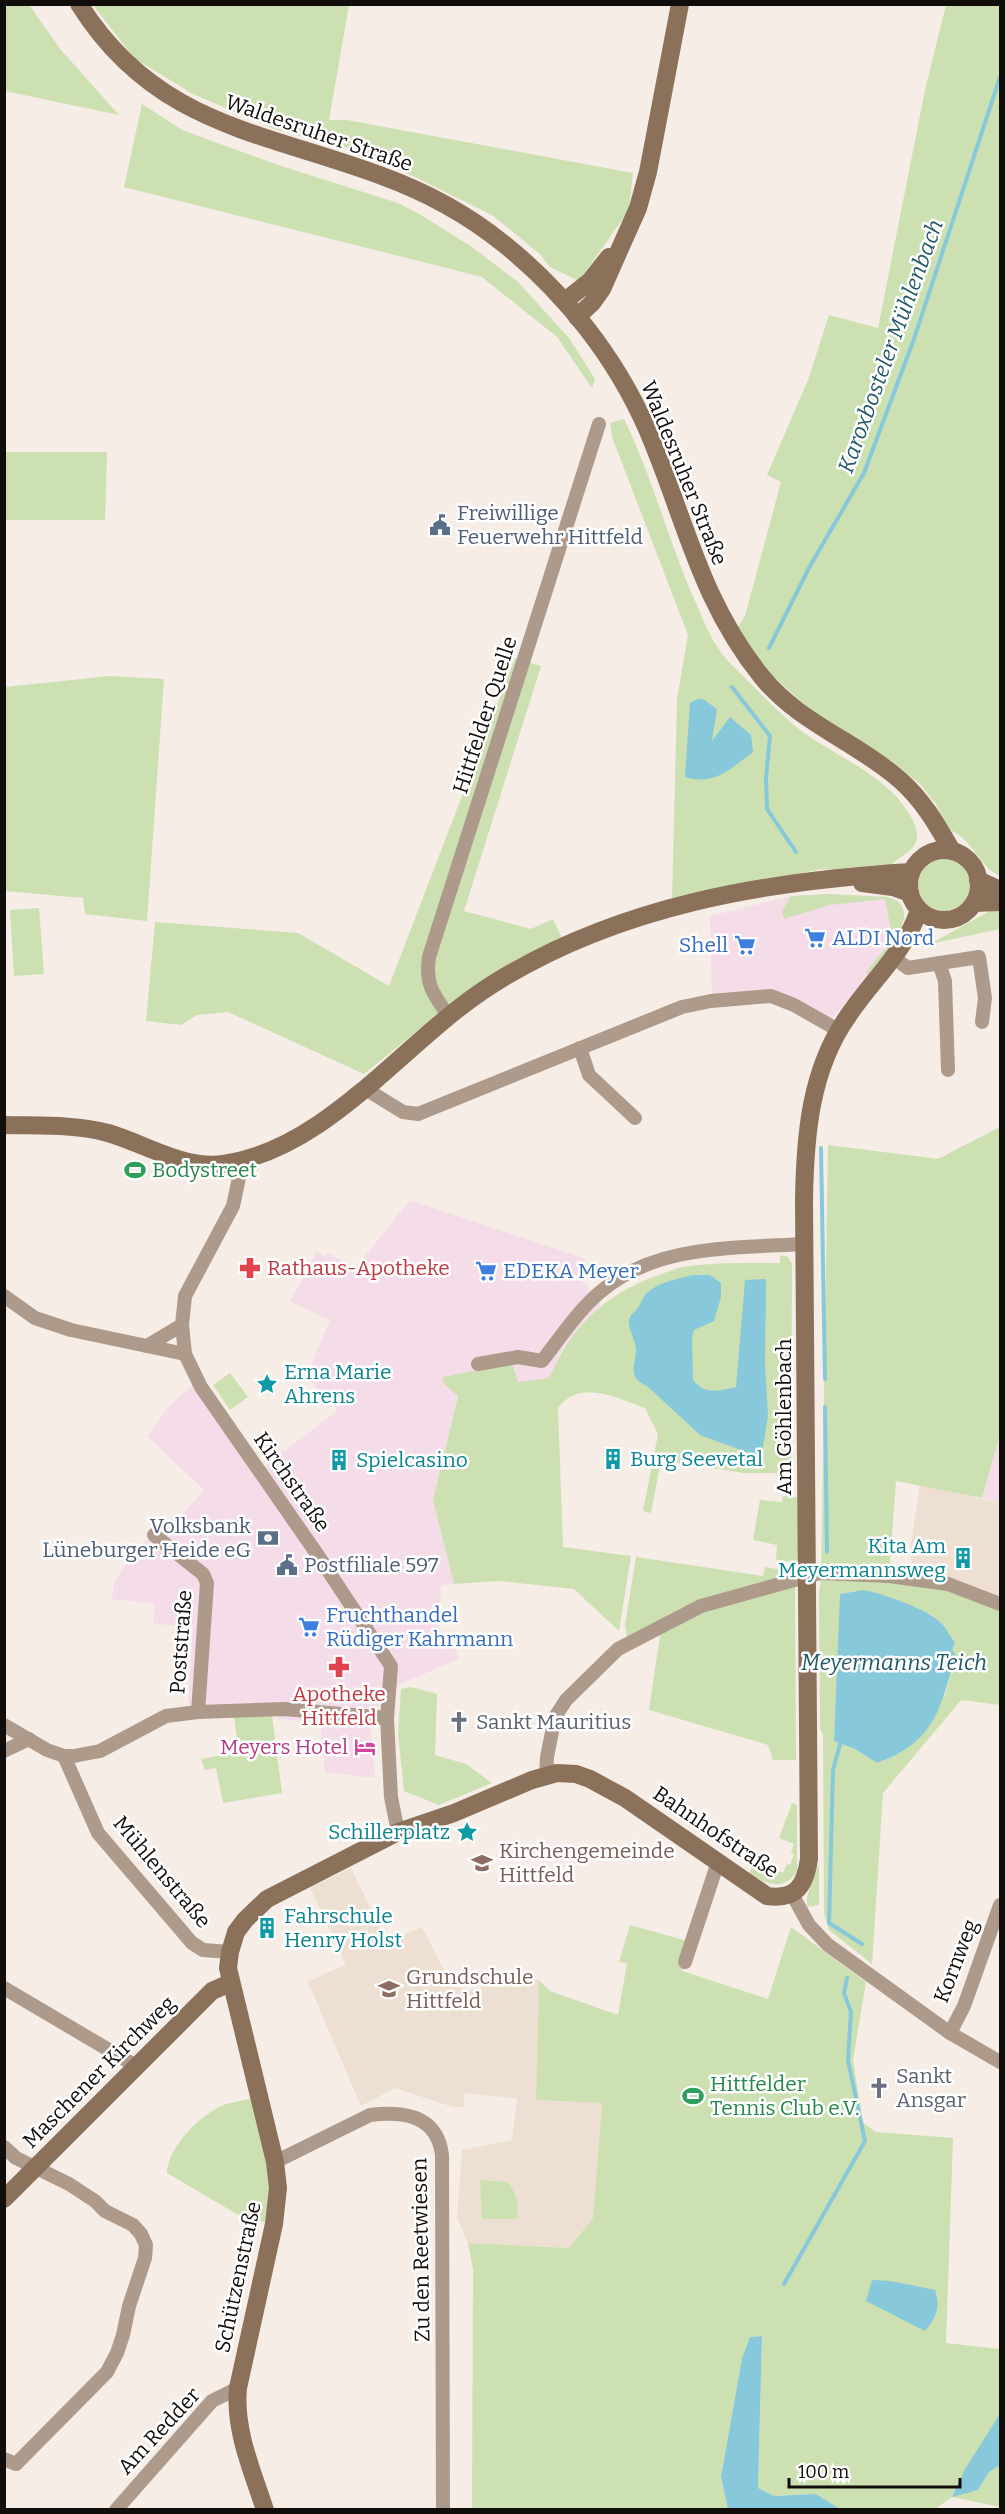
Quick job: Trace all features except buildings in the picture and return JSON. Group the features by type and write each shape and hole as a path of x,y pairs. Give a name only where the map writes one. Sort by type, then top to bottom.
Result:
{"street":[{"name":"Waldesruher Straße","path":"79,4 112,48 161,92 212,119 245,132 381,175 436,200 471,220 528,263 565,301 616,369 652,441 706,586 743,650 764,679 789,703 819,727 899,779 925,805 952,851"},
{"path":"577,316 598,296 615,263 619,247 638,208 648,172 680,4"},
{"path":"565,301 590,281 619,247"},
{"name":"Hittfelder Quelle","path":"448,1015 433,994 428,980 429,957 599,424"},
{"name":"Waldesruher Straße","path":"899,779 919,808 928,828 927,855"},
{"path":"944,850 952,851 970,862 978,880 978,892 974,903 960,917 940,920 919,910 910,893 911,872 927,855 944,850"},
{"path":"4,1125 77,1126 109,1134 188,1162 207,1165 243,1159 284,1146 303,1135 364,1088 448,1015 545,954 600,930 710,897 753,888 911,872"},
{"path":"830,879 893,887 910,893"},
{"path":"978,880 1000,890"},
{"path":"974,903 1000,902"},
{"name":"Am Göhlenbach","path":"792,1894 805,1877 809,1859 804,1183 809,1117 820,1073 838,1030 894,958 914,924 919,910"},
{"name":"Am Göhlenbach","path":"894,958 940,920"},
{"path":"894,958 908,968 979,957 985,998 982,1023"},
{"path":"939,963 945,981 948,1070"},
{"path":"364,1088 403,1112 418,1114 682,1007 711,1001 771,996 794,1005 838,1030"},
{"path":"580,1048 589,1075 635,1118"},
{"name":"Kirchstraße","path":"243,1159 233,1206 185,1296 182,1325 185,1354 201,1387 391,1666 387,1718 391,1797 398,1832"},
{"path":"478,1364 518,1357 542,1360 597,1295 623,1276 645,1266 701,1250 806,1244"},
{"path":"4,1296 35,1318 70,1330 185,1354"},
{"path":"147,1346 182,1325"},
{"name":"Poststraße","path":"154,1535 203,1574 208,1595 198,1712"},
{"path":"546,1776 547,1757 555,1717 560,1708 618,1648 701,1605 820,1574 889,1576 948,1584 1000,1604"},
{"path":"4,1725 47,1750 64,1756 91,1753 125,1739 166,1716 198,1712 284,1709 387,1718"},
{"path":"4,1751 29,1739"},
{"name":"Mühlenstraße","path":"64,1756 98,1833 192,1943 203,1950 230,1952"},
{"name":"Bahnhofstraße","path":"230,1952 236,1932 244,1920 267,1899 398,1832 454,1813 505,1790 546,1776 567,1773 596,1782 625,1798 767,1896 781,1898 792,1894 809,1925 828,1945 950,2032 1000,2062"},
{"path":"685,1962 718,1862"},
{"name":"Kornweg","path":"950,2032 963,2006 1000,1905"},
{"name":"Schützenstraße","path":"230,1952 230,1983 275,2162 278,2208 238,2388 236,2410 265,2510"},
{"name":"Maschener Kirchweg","path":"4,2199 212,1991 230,1983"},
{"path":"4,1989 136,2066"},
{"name":"Zu den Reetwiesen","path":"275,2162 370,2115 386,2113 414,2118 431,2127 440,2141 442,2155 443,2510"},
{"path":"4,2147 16,2158 69,2184 95,2201 105,2211 133,2225 141,2234 146,2245 117,2353 107,2372 16,2464 4,2459"},
{"name":"Am Redder","path":"116,2510 212,2401 238,2388"}],"shaded area":[{"path":"829,894 887,897 894,939 890,949 831,1020 764,991 712,996 710,916 791,896"},
{"path":"410,1200 586,1259 579,1276 601,1305 559,1354 549,1378 517,1382 512,1364 443,1383 458,1395 433,1500 454,1584 441,1585 439,1624 442,1642 451,1639 459,1659 400,1684 370,1714 375,1778 325,1772 320,1722 277,1719 275,1706 188,1705 193,1626 153,1624 155,1604 112,1599 114,1583 133,1551 164,1529 168,1530 204,1490 147,1436 170,1405 194,1384 257,1472 338,1410 306,1377 330,1320 290,1302 317,1251 325,1257 328,1252 354,1270"},
{"path":"1000,1434 1000,1503 982,1498"},
{"path":"920,1485 1000,1503 1000,1604 914,1580 910,1550"},
{"name":"Grundschule Hittfeld","path":"351,1868 387,1942 422,1927 452,1986 480,1992 484,1977 516,1972 539,1980 536,2100 602,2103 593,2218 569,2248 468,2243 457,2218 462,2150 512,2140 517,2099 465,2093 463,2107 453,2107 395,2088 361,2106 308,1982 346,1964 310,1888"}],"green space":[{"path":"5,4 29,5 61,50 119,115 5,91"},
{"path":"93,5 349,5 329,120 347,120 633,173 629,210 579,281 550,267 540,254 492,215 364,152 274,129 193,94 134,58"},
{"path":"946,5 1000,5 1000,876 986,866 963,838 947,829 936,804 920,784 893,762 813,712 763,667 737,628 745,616 781,482 767,475 808,380 829,315 878,328 925,90"},
{"path":"142,104 182,130 281,166 398,203 472,247 518,282 569,338 595,379 592,388 557,337 482,277 124,187"},
{"path":"624,419 635,442 679,563 719,650 790,722 814,740 872,776 898,798 908,812 917,834 916,841 908,852 886,869 852,871 822,869 672,899 677,699 688,635 612,437 610,423"},
{"path":"5,452 107,452 105,520 5,520"},
{"path":"515,658 541,666 464,911 531,929 553,919 562,938 438,1014 364,1074 228,1012 197,1015 181,1025 146,1021 155,922 298,933 389,986"},
{"path":"110,676 164,679 147,921 85,914 83,898 5,891 5,687"},
{"path":"944,859 954,861 962,867 968,875 970,885 968,895 962,903 954,909 944,911 934,909 926,903 920,895 918,885 920,875 926,867 934,861"},
{"path":"829,894 887,897 899,903 904,911 899,933 868,974 866,972 893,939 885,899 830,905 784,919 782,911 791,896"},
{"path":"39,908 44,974 14,976 10,910"},
{"path":"990,911 1000,911 1000,929 930,944"},
{"path":"1000,1127 1000,1434 982,1498 896,1481 889,1576 914,1580 1000,1604 1000,1705 961,1700 883,1793 872,1964 829,1930 824,1913 819,1595 828,1145 938,1159","holes":["855,1591 872,1592 932,1615 942,1624 955,1660 945,1695 893,1757 877,1763 855,1749 834,1741 841,1594"]},
{"path":"780,1255 788,1257 792,1264 791,1473 744,1473 661,1460 651,1513 643,1511 658,1434 645,1408 599,1393 577,1394 567,1399 558,1408 563,1547 631,1556 619,1631 574,1589 499,1581 454,1584 433,1500 458,1396 443,1383 443,1377 512,1363 518,1382 549,1378 579,1328 605,1303 620,1293 682,1267 780,1263"},
{"path":"230,1373 248,1397 230,1410 213,1385"},
{"path":"783,1496 798,1497 798,1563 776,1560 777,1545 753,1540 760,1500 782,1502"},
{"path":"636,1557 763,1576 765,1567 794,1572 794,1577 627,1637 625,1625"},
{"path":"795,1584 796,1760 773,1760 768,1745 649,1710 660,1635 701,1610"},
{"path":"411,1687 437,1694 435,1755 466,1764 492,1783 439,1805 404,1791 398,1733 401,1689"},
{"path":"272,1715 282,1793 223,1803 216,1768 205,1770 201,1759 239,1752 234,1717"},
{"path":"792,1803 797,1805 797,1871 792,1878 781,1884 762,1881 749,1874 753,1865 757,1863 783,1873 787,1864 790,1865 794,1854 791,1852 794,1844 779,1838"},
{"path":"819,1865 819,1905 807,1907 807,1897"},
{"path":"630,1925 691,1942 682,1971 768,1999 791,1927 866,1982 853,2060 863,2123 876,2132 953,2138 946,2343 1000,2349 1000,2414 952,2496 978,2490 989,2472 1000,2465 1000,2507 952,2497 935,2509 840,2509 816,2494 774,2496 758,2488 762,2336 750,2337 742,2358 721,2477 728,2509 472,2509 473,2269 468,2243 569,2248 593,2218 602,2103 536,2100 539,1980 550,1991 618,2015 627,1963 619,1962"},
{"path":"253,2098 272,2190 268,2223 240,2216 167,2173 172,2154 184,2136 200,2120 221,2106"},
{"path":"480,2180 508,2182 516,2199 518,2209 516,2219 482,2219"}],"water":[{"path":"703,699 717,709 712,741 730,717 751,735 753,752 714,778 685,777 690,703"},
{"path":"694,1275 710,1275 721,1283 721,1297 714,1321 694,1330 692,1339 693,1380 702,1388 713,1391 736,1387 745,1280 766,1279 765,1364 768,1416 762,1453 752,1454 700,1435 634,1375 636,1347 630,1327 630,1317 651,1289 669,1281"},
{"name":"Meyermanns Teich","path":"863,1590 893,1598 927,1613 941,1623 955,1642 952,1650 956,1655 955,1660 941,1703 929,1727 909,1747 877,1763 855,1749 834,1741 840,1594"},
{"path":"872,2280 891,2281 935,2290 938,2302 936,2312 925,2331 866,2301"},
{"path":"762,2336 758,2488 774,2496 816,2494 840,2509 728,2509 721,2477 742,2358 750,2337"},
{"path":"1000,2414 1000,2465 989,2472 978,2490 952,2497 965,2469"}],"waterway":[{"name":"Karoxbosteler Mühlenbach","path":"769,648 810,566 864,473 914,339 1000,77"},
{"name":"Karoxbosteler Mühlenbach","path":"732,687 770,736 766,778 767,809 796,852"},
{"name":"Karoxbosteler Mühlenbach","path":"821,1148 825,1379"},
{"name":"Karoxbosteler Mühlenbach","path":"825,1407 827,1552"},
{"name":"Karoxbosteler Mühlenbach","path":"841,1741 833,1770 829,1923 862,1944"},
{"name":"Karoxbosteler Mühlenbach","path":"784,2284 865,2141 848,2060 851,2012 844,1993 847,1978"}],"place":[{"name":"Freiwillige Feuerwehr Hittfeld","path":"440,525"},
{"name":"ALDI Nord","path":"815,938"},
{"name":"Shell","path":"745,945"},
{"name":"Bodystreet","path":"135,1170"},
{"name":"Rathaus-Apotheke","path":"250,1268"},
{"name":"EDEKA Meyer","path":"486,1271"},
{"name":"Erna Marie Ahrens","path":"267,1384"},
{"name":"Burg Seevetal","path":"613,1459"},
{"name":"Spielcasino","path":"339,1460"},
{"name":"Volksbank Lüneburger Heide eG","path":"268,1538"},
{"name":"Kita Am Meyermannsweg","path":"963,1558"},
{"name":"Postfiliale 597","path":"287,1565"},
{"name":"Fruchthandel Rüdiger Kahrmann","path":"309,1627"},
{"name":"Apotheke Hittfeld","path":"339,1667"},
{"name":"Sankt Mauritius","path":"459,1722"},
{"name":"Meyers Hotel","path":"365,1747"},
{"name":"Schillerplatz","path":"467,1832"},
{"name":"Kirchengemeinde Hittfeld","path":"482,1863"},
{"name":"Fahrschule Henry Holst","path":"267,1928"},
{"name":"Grundschule Hittfeld","path":"389,1989"},
{"name":"Sankt Ansgar","path":"879,2088"},
{"name":"Hittfelder Tennis Club e.V.","path":"693,2096"}]}
